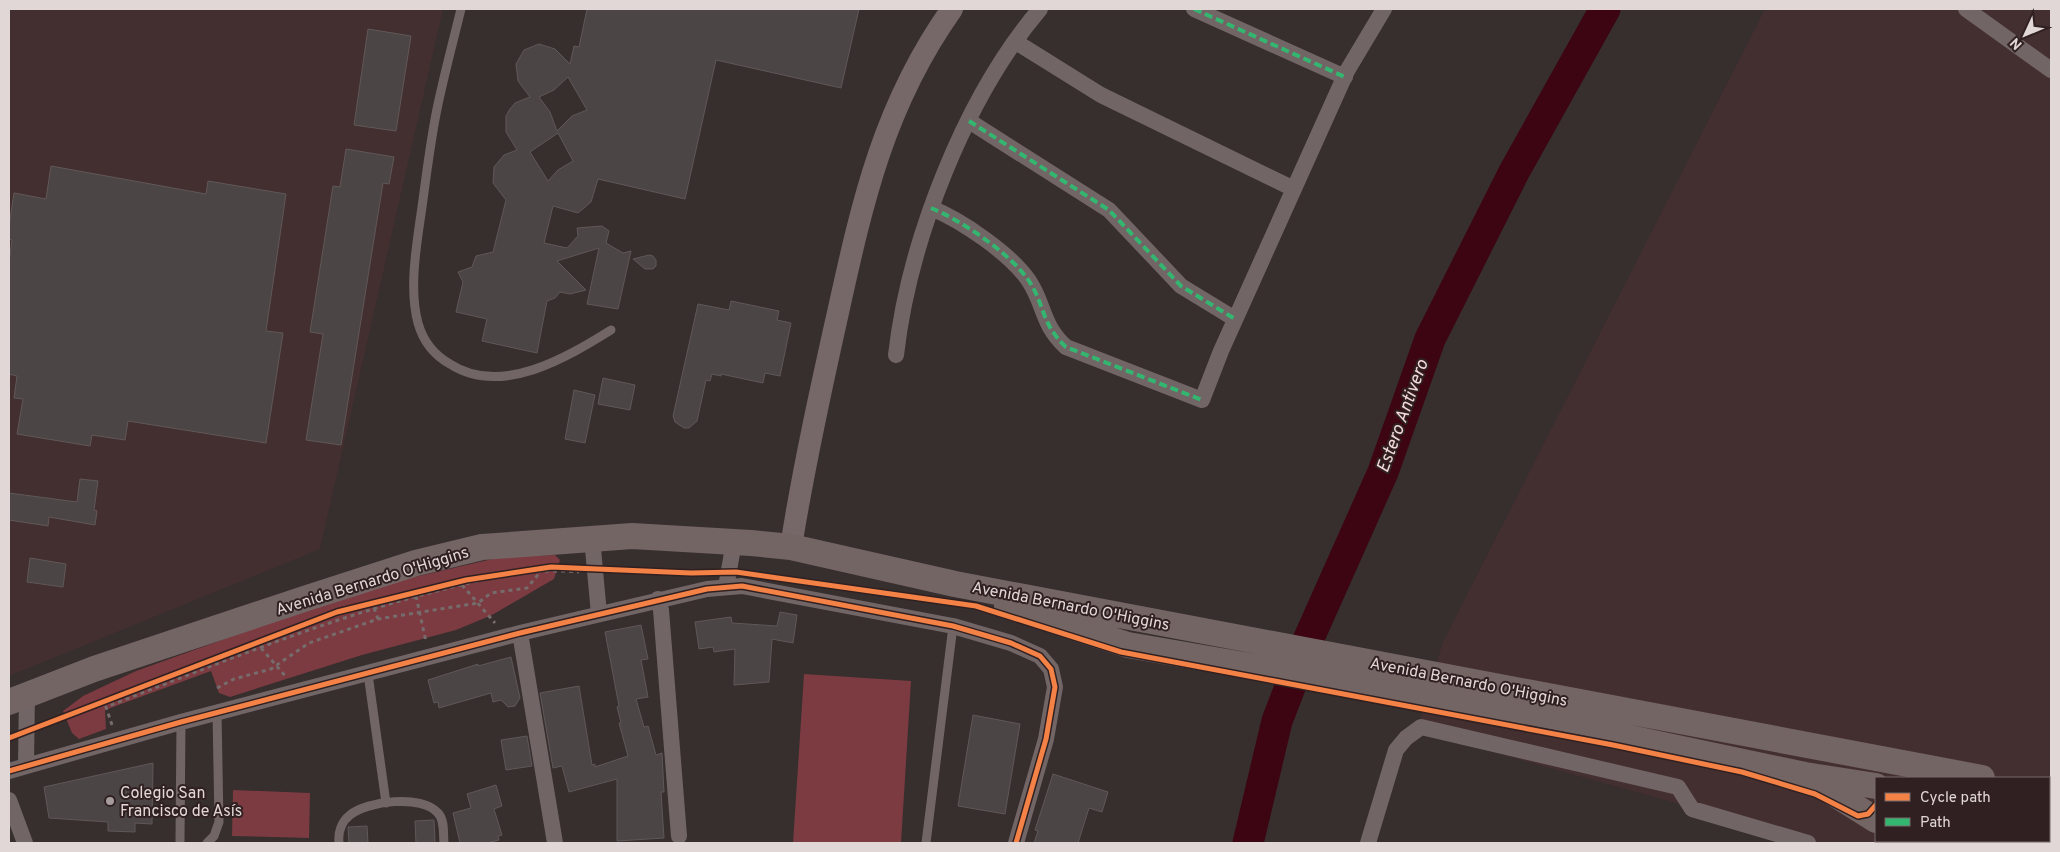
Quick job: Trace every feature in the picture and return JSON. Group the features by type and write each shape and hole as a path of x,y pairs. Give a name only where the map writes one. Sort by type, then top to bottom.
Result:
{"main road":[{"name":"Avenida Bernardo O'Higgins","path":"18,698 141,654 416,563 482,547 632,536 790,547 955,584 1130,616 1469,692 1805,775 1875,786"},
{"name":"Avenida Bernardo O'Higgins","path":"955,584 1011,608 1128,645 1469,692 1976,777"},
{"path":"1805,775 1875,819"}],"street":[{"path":"790,547 822,384 871,174 890,121 907,83 952,9"},
{"path":"896,355 906,289 931,208 956,147 987,87 1040,9"},
{"path":"1194,9 1345,77"},
{"path":"931,208 956,220 980,236 1009,260 1029,281 1045,322 1054,336 1066,347 1202,400 1235,319 1345,77 1384,9"},
{"path":"1966,9 2051,70"},
{"path":"1016,42 1101,95 1294,189"},
{"path":"969,121 1109,210 1181,286 1235,319"},
{"path":"592,538 598,614"},
{"path":"726,587 734,542"},
{"path":"9,771 181,722 514,635 658,599 707,589 742,586 953,626 1011,643 1040,656 1051,669 1055,687 1046,739 1016,843"},
{"path":"658,599 661,610 679,836"},
{"path":"514,635 555,843"},
{"path":"18,698 26,765"},
{"path":"1368,843 1396,750 1406,738 1421,727 1678,787 1692,809 1808,843"},
{"path":"9,800 25,843"}],"lane":[{"path":"461,9 437,110 416,246 415,290 417,314 425,342 442,360 460,371 485,377 514,376 551,363 580,349 611,330"},
{"path":"926,843 953,626"},
{"path":"368,674 386,803"},
{"path":"207,843 214,836 219,822 217,713"},
{"path":"180,841 181,722"},
{"path":"339,843 342,825 349,816 362,808 386,803 406,802 430,806 438,812 442,819 444,843"}],"path":[{"path":"355,607 466,580 551,567 595,571"},
{"path":"116,740 106,707 261,648 374,608 462,585 550,569 595,571"},
{"path":"217,688 276,665 309,643 378,619 478,603 491,593 527,588 541,571"},
{"path":"462,585 478,603 514,635"},
{"path":"416,596 430,657"},
{"path":"374,608 378,619"},
{"path":"99,704 309,623"},
{"path":"261,648 299,692"}],"shaded area":[{"path":"9,9 443,9 320,549 9,676"},
{"path":"1765,9 2051,9 2051,843 1820,843 1417,731 1443,642"},
{"path":"555,555 560,560 554,579 492,615 456,630 362,655 230,697 219,693 211,671 105,710 106,729 79,739 72,733 63,711 83,696 136,671 363,589 501,557"},
{"path":"804,674 911,681 901,843 793,843"},
{"path":"233,790 310,793 309,838 232,836"}],"building":[{"path":"587,9 859,9 841,88 716,60 685,199 598,179 591,202 578,213 553,206 544,243 567,248 578,236 577,228 602,226 609,231 606,243 623,253 631,251 618,309 587,304 599,248 557,261 586,290 570,294 560,292 555,298 547,301 537,353 482,341 487,319 456,312 463,282 458,272 472,267 476,256 493,252 506,200 493,183 494,167 504,155 517,150 506,132 506,116 515,103 530,97 518,81 516,64 524,50 539,44 555,49 570,64 574,46 579,47","holes":["568,77 587,110 572,116 557,131 550,112 539,97 554,90","558,133 573,161 558,170 548,181 530,152"]},
{"path":"368,29 411,36 396,131 354,125"},
{"path":"346,149 394,157 389,184 383,183 341,445 306,440 323,334 310,332 333,186 340,187"},
{"path":"51,166 206,194 208,181 286,194 266,331 283,333 266,443 128,421 125,440 92,435 90,446 17,434 23,399 14,398 17,376 9,374 9,262 12,240 9,239 9,227 14,193 46,199"},
{"path":"649,255 653,256 656,260 656,266 653,269 645,269 633,259"},
{"path":"731,301 779,311 777,320 791,323 780,376 765,373 763,383 721,374 721,376 712,374 710,381 706,380 697,421 689,428 684,428 675,422 673,416 698,304 729,310"},
{"path":"603,378 635,385 630,410 598,404"},
{"path":"574,390 595,395 585,443 565,439"},
{"path":"80,479 98,481 94,510 97,511 95,525 49,517 48,526 9,520 9,493 77,502"},
{"path":"30,558 66,564 63,587 27,582"},
{"path":"780,612 797,615 793,643 772,639 769,682 734,685 735,649 714,652 713,647 699,649 695,622 731,617 732,623 777,626"},
{"path":"641,625 648,659 641,660 648,697 636,699 644,727 648,726 656,755 662,753 664,792 661,792 664,838 617,841 617,779 569,792 562,766 553,768 540,693 579,686 592,765 595,764 595,767 628,756 619,723 621,723 617,707 619,706 605,632"},
{"path":"511,657 520,698 515,706 508,707 501,700 493,702 491,693 439,708 438,702 434,703 428,680 478,664 478,666"},
{"path":"973,715 1020,724 1005,814 958,806"},
{"path":"527,736 532,766 506,770 501,740"},
{"path":"153,763 152,824 135,823 135,832 108,831 108,822 49,818 44,787"},
{"path":"1053,774 1108,792 1102,812 1089,808 1078,843 1034,843 1038,831 1035,830"},
{"path":"496,785 502,806 494,809 502,835 498,836 499,840 487,843 460,843 453,813 471,808 467,794"},
{"path":"434,820 435,843 416,843 415,821"},
{"path":"367,826 368,843 349,843 348,827"}],"waterway":[{"name":"Estero Antivero","path":"1248,843 1277,721 1309,638 1383,472 1430,339 1514,172 1605,9"}],"marked path":[{"path":"1194,9 1345,77"},
{"path":"969,121 1109,210 1181,286 1235,319"},
{"path":"931,208 970,229 998,249 1021,271 1034,290 1052,330 1066,347 1202,400"}],"cycle path":[{"path":"9,738 337,612 466,580 551,567 691,573 736,572 976,606 1121,652 1613,745 1742,772 1815,794 1858,816 1868,814 1875,806"},
{"path":"9,771 181,722 520,633 707,589 742,586 953,626 1011,643 1040,656 1051,669 1055,687 1046,739 1016,843"}],"place":[{"name":"Colegio San Francisco de Asís","path":"110,801"}]}
